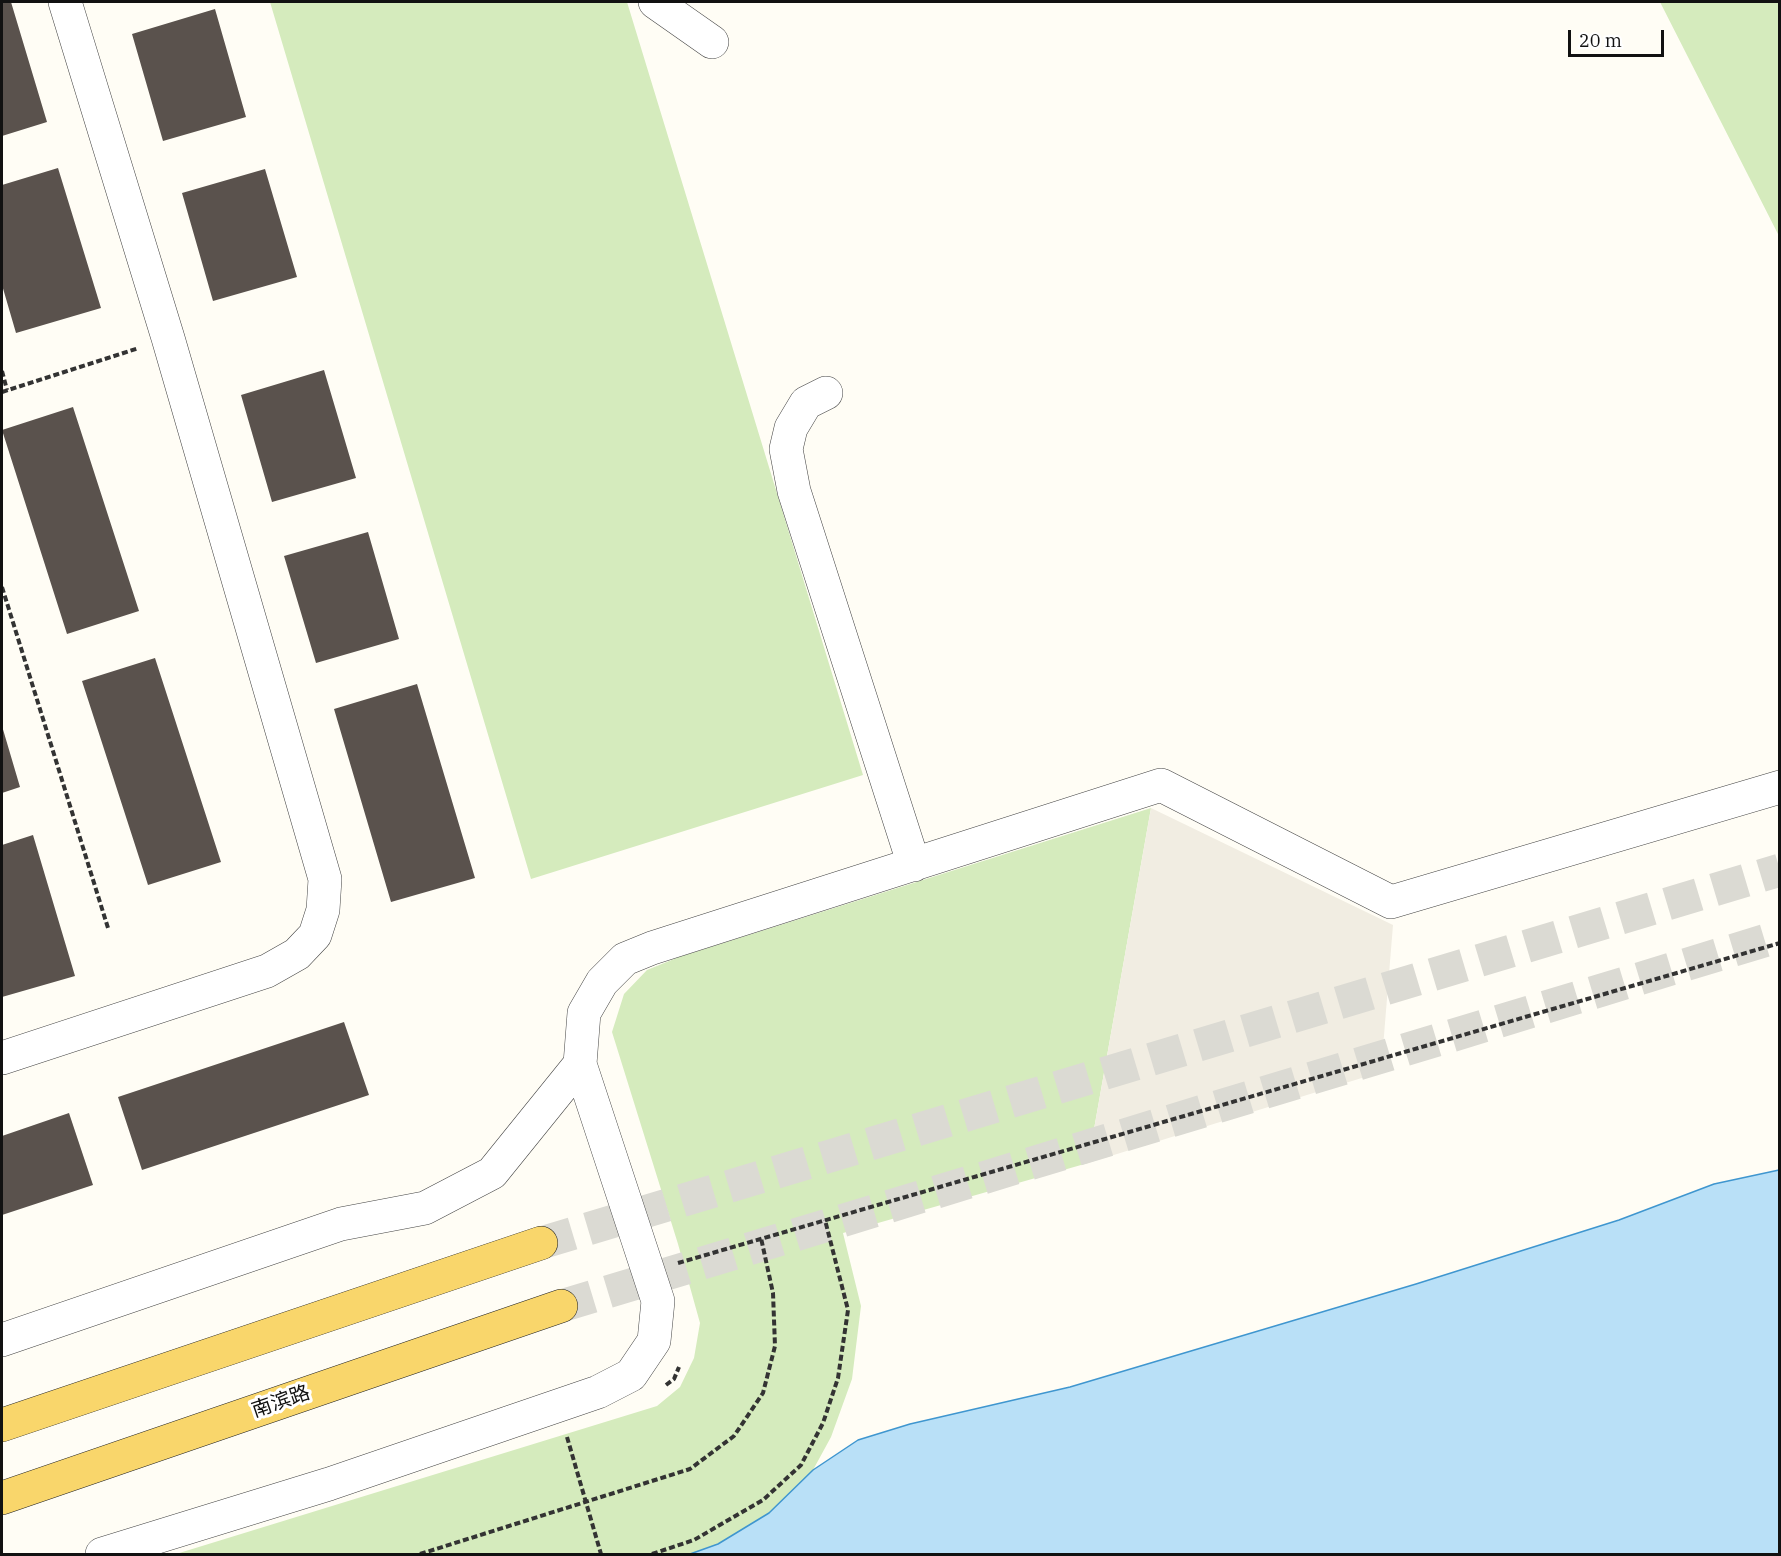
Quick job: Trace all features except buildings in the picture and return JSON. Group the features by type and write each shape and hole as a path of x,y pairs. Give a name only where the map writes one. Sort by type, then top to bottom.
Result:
{"main road":[{"path":"2,1425 541,1243"},
{"name":"南滨路","path":"2,1498 561,1306"}],"street":[{"path":"2,1058 267,970 297,954 315,935 323,910 325,879 168,338 65,2"},
{"path":"655,2 712,42"},
{"path":"826,393 806,403 791,428 786,449 794,491 914,865"},
{"path":"102,1554 329,1484 598,1392 631,1375 654,1341 658,1300 580,1064 585,1013 602,982 625,959 652,948 1161,785 1391,902 1779,787"},
{"path":"2,1340 341,1224 424,1208 492,1173 580,1064"}],"path":[{"path":"2,392 168,338"},
{"path":"2,371 7,390"},
{"path":"2,587 108,928"},
{"path":"648,1271 1779,943"},
{"path":"652,1554 694,1540 763,1500 801,1465 823,1423 838,1378 848,1310 825,1220"},
{"path":"420,1554 690,1469 734,1436 763,1393 775,1346 773,1293 762,1238"},
{"path":"558,1406 601,1554"}],"green space":[{"path":"270,2 627,2 863,775 531,879"},
{"path":"1660,2 1779,2 1779,236"},
{"path":"1151,808 1088,1163 843,1233 861,1306 852,1379 831,1437 813,1470 769,1513 718,1544 690,1554 176,1554 657,1406 680,1387 694,1358 700,1323 678,1244 612,1032 624,994 647,970 679,957"}],"shaded area":[{"path":"1151,808 1393,925 1381,1072 1088,1163"}],"water":[{"path":"1779,1170 1779,1554 690,1554 718,1544 769,1513 813,1470 858,1440 910,1424 1070,1387 1416,1284 1619,1220 1714,1184"}],"tunnel":[{"path":"541,1243 1780,870"},
{"path":"561,1306 1780,936"}]}
